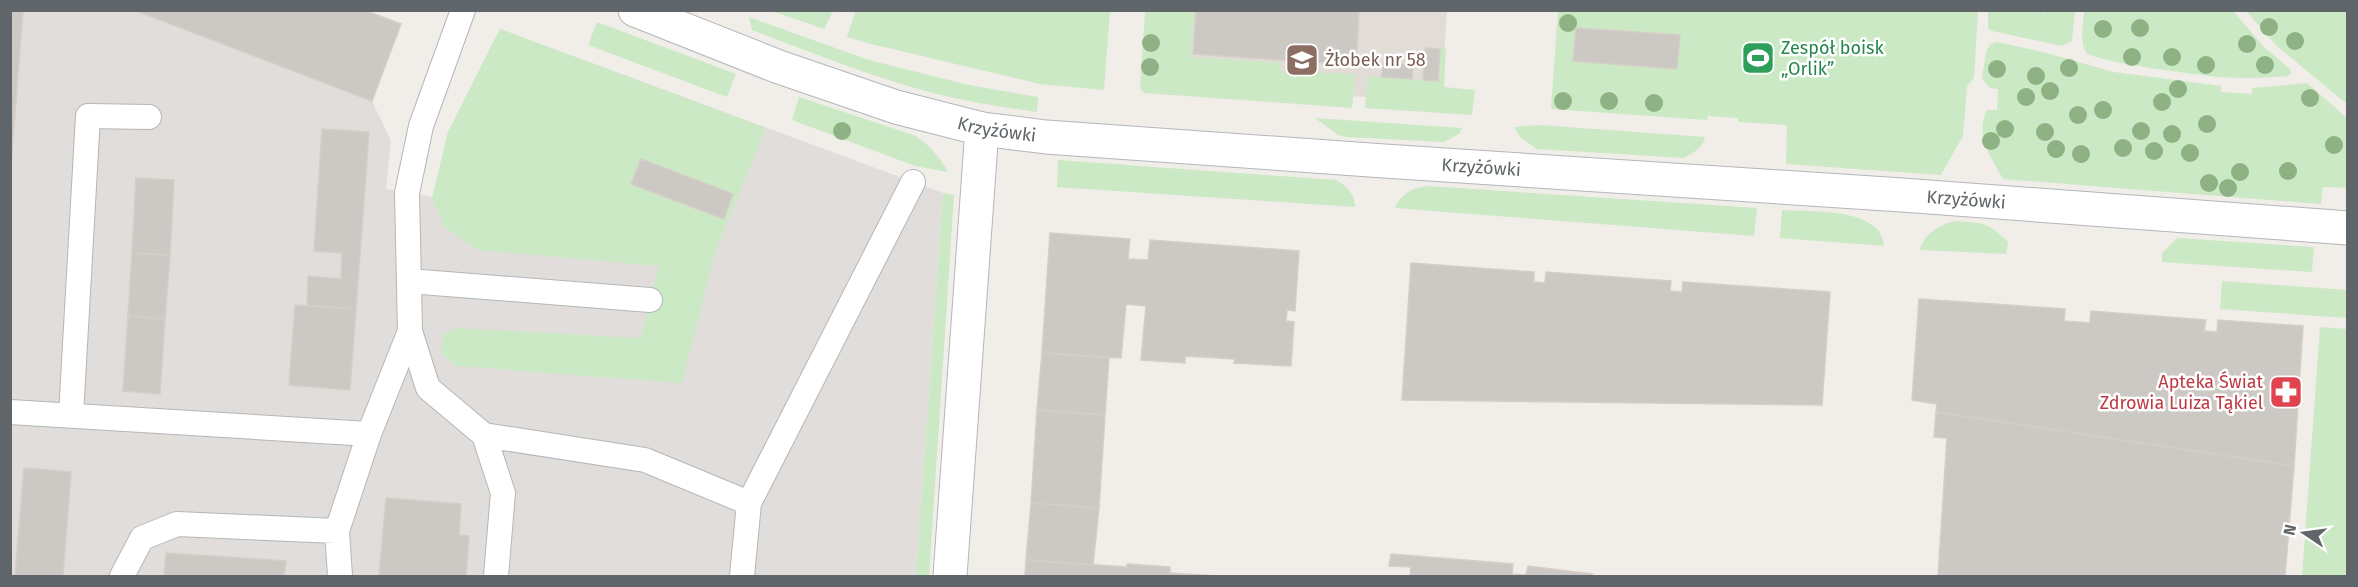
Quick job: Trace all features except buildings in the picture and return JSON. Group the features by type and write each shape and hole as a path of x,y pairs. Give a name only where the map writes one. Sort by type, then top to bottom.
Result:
{"street":[{"name":"Krzyżówki","path":"635,10 779,67 843,89 896,107 982,129 1046,137 2348,228"},
{"path":"950,576 982,129"}],"lane":[{"path":"463,10 422,126 407,193 410,331 428,388 484,435 645,460 749,503"},
{"path":"71,415 88,116 149,117"},
{"path":"742,576 749,503 913,182"},
{"path":"409,280 650,300"},
{"path":"340,576 337,531 369,434 410,331"},
{"path":"10,412 369,434"},
{"path":"484,435 503,493 496,576"},
{"path":"122,576 142,538 177,524 337,531"}],"shaded area":[{"path":"364,10 401,24 372,101 391,141 386,189 433,197 448,132 500,29 943,193 916,576 11,576 10,11"},
{"name":"Żłobek nr 58","path":"1163,11 1447,11 1441,102 1159,84"}],"green space":[{"path":"833,10 824,29 772,11"},
{"path":"856,10 1110,11 1104,90 1040,84 847,37"},
{"path":"2032,10 2045,13 2045,11 2075,11 2072,41 2062,46 1992,31 1988,28 1988,11"},
{"path":"1145,11 1194,11 1191,57 1280,63 1280,71 1355,74 1352,108 1144,93 1140,88"},
{"name":"Zespół boisk „Orlik”","path":"1558,11 1978,11 1974,78 1967,86 1963,136 1941,175 1786,164 1787,125 1738,122 1738,118 1708,116 1707,120 1551,109"},
{"path":"2084,11 2233,11 2263,46 2290,69 2291,74 2262,78 2218,77 2148,68 2092,56 2086,52 2083,43"},
{"path":"2246,11 2347,11 2347,104 2277,46"},
{"path":"749,17 869,60 969,85 1038,97 1037,112 959,99 887,80 752,30"},
{"path":"597,22 736,74 727,97 588,45"},
{"path":"500,29 766,128 715,252 682,383 455,366 441,353 443,335 457,328 641,338 659,266 478,250 445,227 432,198 448,132"},
{"path":"1997,42 2114,72 2221,86 2221,92 2252,94 2252,88 2307,83 2347,118 2347,188 2323,187 2321,204 2003,179 1989,154 1982,128 1987,110 1997,110 1998,89 1990,88 1982,78 1986,52 1990,44"},
{"path":"1440,49 1446,49 1444,87 1475,90 1472,115 1365,108 1368,76 1438,81"},
{"path":"799,97 916,136 934,152 948,172 915,166 792,120"},
{"path":"1315,118 1462,128 1459,134 1444,142 1346,137 1338,135"},
{"path":"1540,125 1705,137 1700,147 1683,158 1537,149 1520,137 1514,127"},
{"path":"1058,160 1336,180 1350,191 1355,207 1057,187"},
{"path":"1428,186 1757,208 1754,236 1395,208 1408,192"},
{"path":"943,193 954,195 929,576 916,576"},
{"path":"1782,210 1826,212 1858,218 1871,224 1880,233 1884,246 1780,238"},
{"path":"1954,221 1984,224 1995,230 2008,242 2006,254 1920,250 1929,235"},
{"path":"2177,238 2314,247 2312,272 2162,262 2162,253"},
{"path":"2222,281 2347,290 2347,318 2220,309"},
{"path":"2320,327 2347,329 2347,576 2302,576"}],"place":[{"name":"Zespół boisk „Orlik”","path":"1758,58"},
{"name":"Żłobek nr 58","path":"1302,60"},
{"name":"Apteka Świat Zdrowia Luiza Tąkiel","path":"2286,392"}]}
